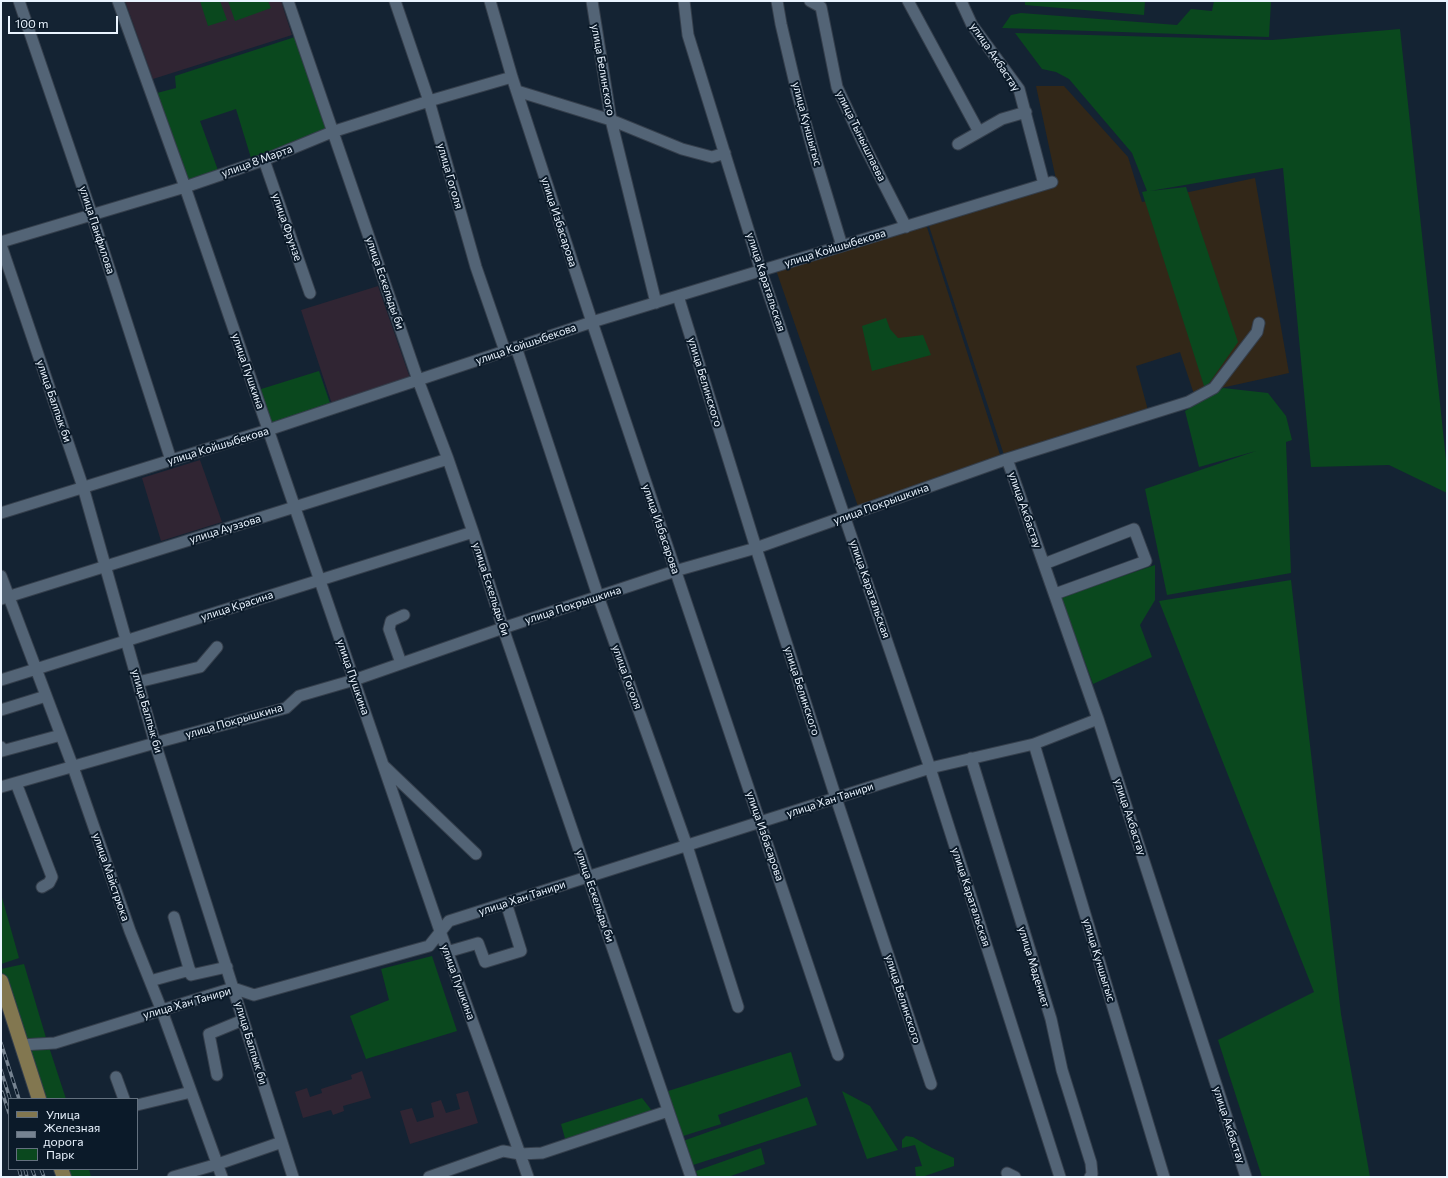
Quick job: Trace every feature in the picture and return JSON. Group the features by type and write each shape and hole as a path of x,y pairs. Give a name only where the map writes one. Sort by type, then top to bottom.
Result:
{"main road":[{"path":"1,981 39,1098"}],"street":[{"name":"улица Панфилова","path":"19,1 92,215 170,460"},
{"name":"улица Пушкина","path":"118,1 185,187 447,952 528,1177"},
{"name":"улица Ескельды би","path":"288,1 418,380 448,459 503,628 691,1177"},
{"name":"улица Гоголя","path":"395,1 428,101 476,267 511,349 687,846 738,1007"},
{"name":"улица Избасарова","path":"490,1 512,77 592,322 838,1055"},
{"name":"улица Белинского","path":"592,1 611,120 656,303"},
{"name":"улица Каратальская","path":"684,1 688,35 762,271 930,768 1060,1177"},
{"name":"улица Куншыгыс","path":"777,1 780,24 797,92 842,246"},
{"name":"улица Тынышпаева","path":"810,1 821,7 837,87 863,143 906,226"},
{"path":"908,1 979,132"},
{"name":"улица Акбастау","path":"961,1 972,26 1019,89 1048,183"},
{"name":"улица 8 Марта","path":"1,244 185,187 264,160 332,132 428,101 512,77"},
{"path":"517,91 611,120 682,149 712,157 725,153"},
{"path":"958,144 1002,119 1026,112"},
{"name":"улица Фрунзе","path":"264,160 310,293"},
{"name":"улица Койшыбекова","path":"1,513 268,430 592,322 1048,183"},
{"name":"улица Балпык би","path":"1,244 83,487 155,743 293,1177"},
{"name":"улица Белинского","path":"678,296 756,548 836,798 931,1084"},
{"name":"улица Покрышкина","path":"1,788 155,743 286,708 299,696 354,680 503,628 675,571 756,548 1007,459 1188,402 1214,388 1257,332 1259,323"},
{"name":"улица Ауэзова","path":"5,598 448,459"},
{"name":"улица Акбастау","path":"1007,459 1098,719 1246,1177"},
{"path":"1044,564 1134,529 1146,561 1054,594"},
{"name":"улица Красина","path":"1,680 473,532"},
{"name":"улица Майстрюка","path":"1,576 5,598 36,670 73,767 130,931 162,1010 222,1177"},
{"path":"401,663 389,629 391,622 404,615"},
{"path":"138,682 200,667 217,647"},
{"path":"1,710 46,696"},
{"name":"улица Хан Танири","path":"21,1045 55,1043 233,988 254,995 429,946 449,921 930,768 1034,744 1098,719"},
{"path":"1,747 2,751 61,735"},
{"name":"улица Куншыгыс","path":"1034,744 1164,1177"},
{"name":"улица Мадениет","path":"971,758 1050,1019 1062,1070 1091,1163 1092,1174 1090,1177"},
{"name":"улица Пушкина","path":"382,764 476,854"},
{"path":"16,783 52,877 49,883 42,887"},
{"path":"447,952 478,943 485,962 521,951 506,903"},
{"path":"174,917 191,975 227,967"},
{"path":"150,981 190,970"},
{"path":"217,1075 209,1034 243,1020"},
{"path":"116,1077 124,1098"},
{"path":"138,1105 191,1092"},
{"path":"429,1177 503,1151 520,1154 542,1153 668,1111"},
{"path":"177,1176 218,1164 282,1142"}],"shaded area":[{"path":"125,1 281,1 292,35 153,79"},
{"path":"1036,86 1064,86 1128,157 1142,202 1255,178 1289,373 1194,394 1180,352 1136,366 1149,414 1004,455 928,223 1057,184"},
{"path":"925,221 1002,461 860,512 775,267"},
{"path":"378,286 410,378 332,404 301,310"},
{"path":"200,460 222,522 161,541 142,478"},
{"path":"362,1071 371,1098 343,1106 344,1111 333,1115 331,1110 303,1118 295,1092 307,1088 310,1097 322,1093 321,1089 352,1079 351,1075"},
{"path":"468,1091 478,1123 410,1144 400,1111 412,1108 417,1122 434,1117 431,1103 441,1100 446,1113 460,1109 456,1094"}],"green space":[{"path":"200,1 220,1 227,20 208,26"},
{"path":"228,1 268,1 271,8 235,21"},
{"path":"1025,1 1145,1 1144,15 1025,5"},
{"path":"1214,1 1271,1 1269,37 1002,28 1011,15 1021,13 1177,25 1191,9 1212,11"},
{"path":"1400,29 1447,469 1447,493 1389,465 1311,467 1283,168 1150,191 1186,187 1238,342 1205,389 1142,192 1147,191 1132,153 1069,79 1056,72 1042,69 1015,33 1272,40"},
{"path":"298,36 327,130 251,158 236,109 200,121 219,173 186,182 157,93 176,88 175,76"},
{"path":"886,318 890,329 898,338 923,335 931,355 872,371 862,326"},
{"path":"319,371 331,406 271,427 258,390"},
{"path":"1223,388 1268,393 1286,416 1292,440 1286,442 1291,573 1167,595 1145,489 1256,451 1199,467 1185,411"},
{"path":"1155,565 1155,600 1140,625 1152,657 1093,684 1061,597"},
{"path":"1291,580 1341,1014 1370,1177 1262,1177 1218,1040 1314,992 1159,601"},
{"path":"1,894 19,958 1,964"},
{"path":"432,956 457,1031 366,1059 350,1016 389,1000 381,969"},
{"path":"24,964 47,1041 23,1041 1,974 1,969"},
{"path":"49,1047 66,1098 43,1098 26,1049"},
{"path":"791,1052 801,1086 718,1115 721,1124 680,1137 665,1092"},
{"path":"842,1091 870,1106 898,1150 867,1159"},
{"path":"807,1097 817,1125 690,1166 680,1142"},
{"path":"642,1098 653,1112 566,1142 561,1124"},
{"path":"906,1136 913,1137 954,1158 954,1166 922,1177 916,1177 915,1167 922,1166 915,1145 902,1148 902,1140"},
{"path":"761,1148 765,1164 728,1177 698,1177 696,1171"},
{"path":"65,1170 89,1170 91,1177 68,1177"}],"railway":[{"path":"1,1043 19,1098"},
{"path":"1,1070 10,1098"},
{"path":"2,1092 8,1110"},
{"path":"19,1170 21,1177"},
{"path":"25,1170 27,1177"},
{"path":"32,1170 35,1177"},
{"path":"41,1170 44,1177"}]}
